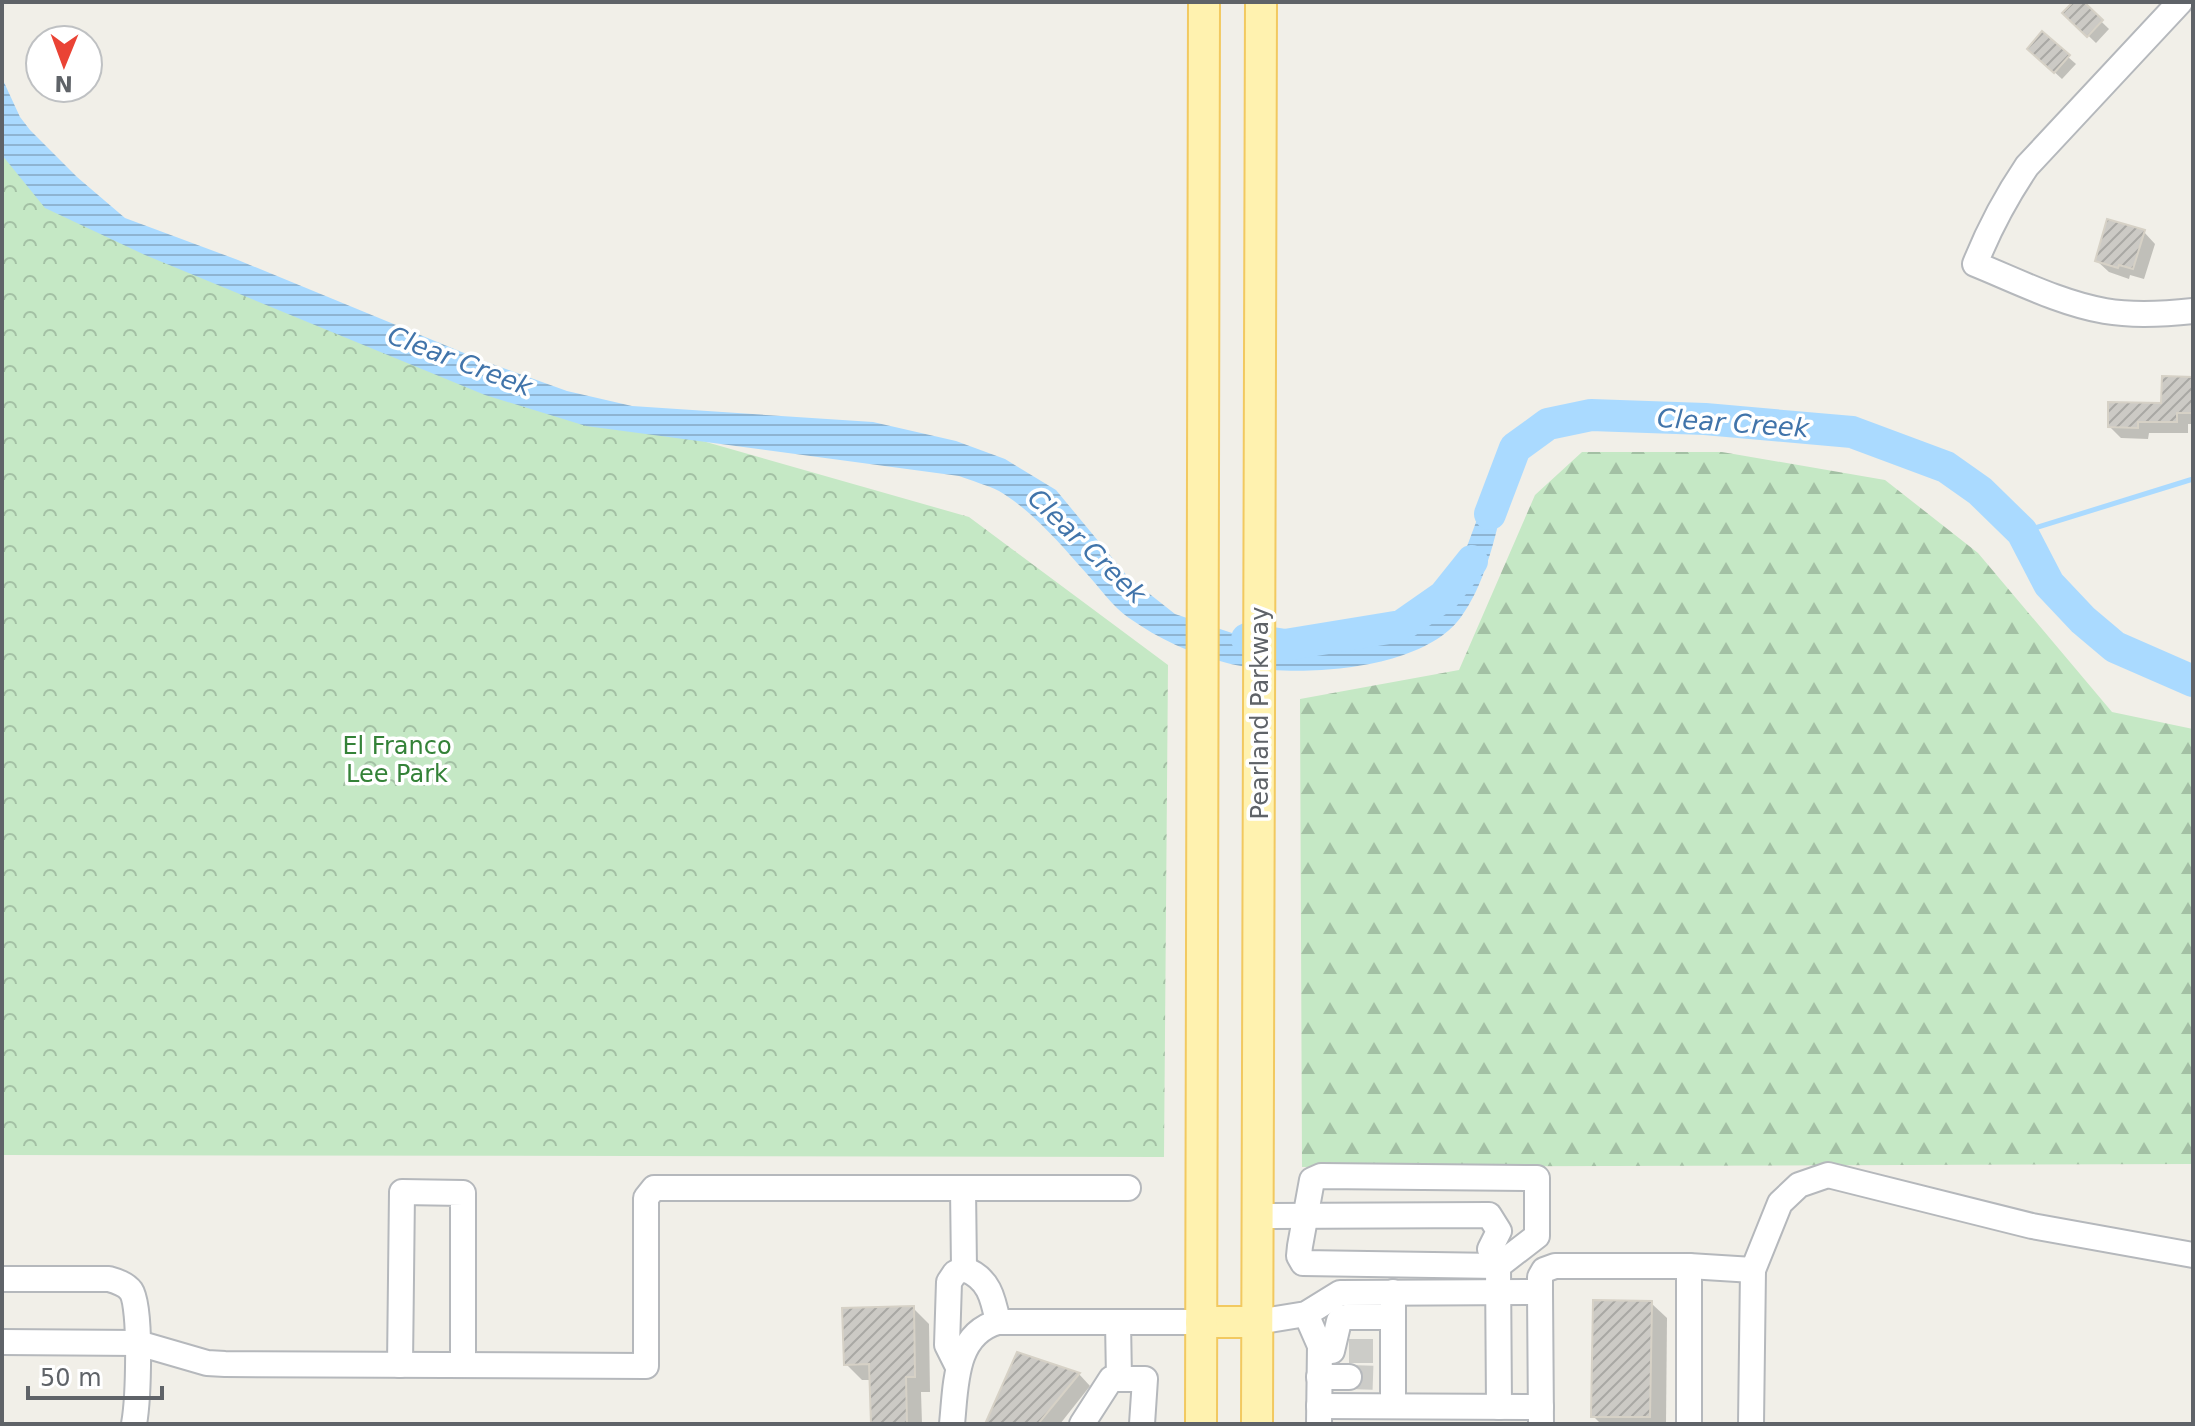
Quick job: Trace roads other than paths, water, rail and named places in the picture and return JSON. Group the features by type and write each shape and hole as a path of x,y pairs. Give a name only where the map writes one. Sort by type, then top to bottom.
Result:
{"main road":[{"path":"1201,1424 1204,2"},
{"name":"Pearland Parkway","path":"1257,1424 1261,2"},
{"path":"1201,1322 1257,1322"}],"street":[{"path":"2180,2 2027,166 2001,206 1975,264 2074,304 2107,312 2193,311"},
{"path":"1751,1424 1753,1270 1780,1203 1799,1185 1828,1175 2032,1226 2193,1255"},
{"path":"1321,1176 1537,1178 1537,1236 1498,1266 1303,1263 1299,1256 1312,1180 1321,1176"},
{"path":"2,1342 138,1343 207,1363 646,1366 646,1198 654,1188 1128,1188"},
{"path":"963,1188 964,1269"},
{"path":"400,1365 402,1192 463,1193 463,1365"},
{"path":"1257,1216 1489,1215 1499,1231 1490,1249 1498,1266 1499,1407"},
{"path":"1540,1292 1499,1292 1393,1304 1345,1317 1339,1321 1333,1351 1319,1377 1319,1415 1393,1406 1499,1407 1541,1416 1540,1277 1544,1270 1555,1266 1689,1266 1753,1270"},
{"path":"1689,1266 1689,1424"},
{"path":"964,1269 985,1281 993,1297 998,1322"},
{"path":"957,1365 947,1345 949,1282 955,1273 964,1269"},
{"path":"2,1279 109,1279 131,1290 137,1308 138,1343 134,1424"},
{"path":"1257,1322 1306,1314 1340,1293 1393,1304"},
{"path":"1393,1304 1386,1351 1386,1378 1393,1406"},
{"path":"1306,1314 1333,1351"},
{"path":"952,1424 957,1365 972,1338 984,1326 998,1322 1201,1322"},
{"path":"1118,1322 1119,1379"},
{"path":"1319,1377 1349,1377"},
{"path":"1082,1424 1111,1379 1145,1379 1142,1424"}],"water":[{"path":"2,78 20,117 30,130 77,177 125,218 238,260 481,360 567,391 632,406 873,422 956,441 1005,459 1056,490 1128,577 1175,614 1238,635 1301,647 1337,648 1407,632 1436,610 1459,568 1482,506 1500,469 1509,480 1485,569 1471,602 1442,636 1416,650 1385,660 1352,667 1284,670 1253,668 1201,655 1164,639 1123,614 1035,518 990,487 959,476 586,426 485,395 145,255 45,208 2,155"}],"waterway":[{"name":"Clear Creek","path":"1490,514 1515,448 1548,424 1591,415 1705,419 1852,432 1946,467 1980,491 2022,532 2049,584 2083,620 2115,647 2193,681"},
{"path":"2022,532 2193,479"},
{"name":"Clear Creek","path":"1247,639 1285,645 1401,626 1444,596 1472,561"}],"tunnel":[{"path":"1349,1351 1379,1351"},
{"path":"1349,1377 1378,1378"}],"park label":[{"name":"El Franco Lee Park","path":"397,760"}]}
